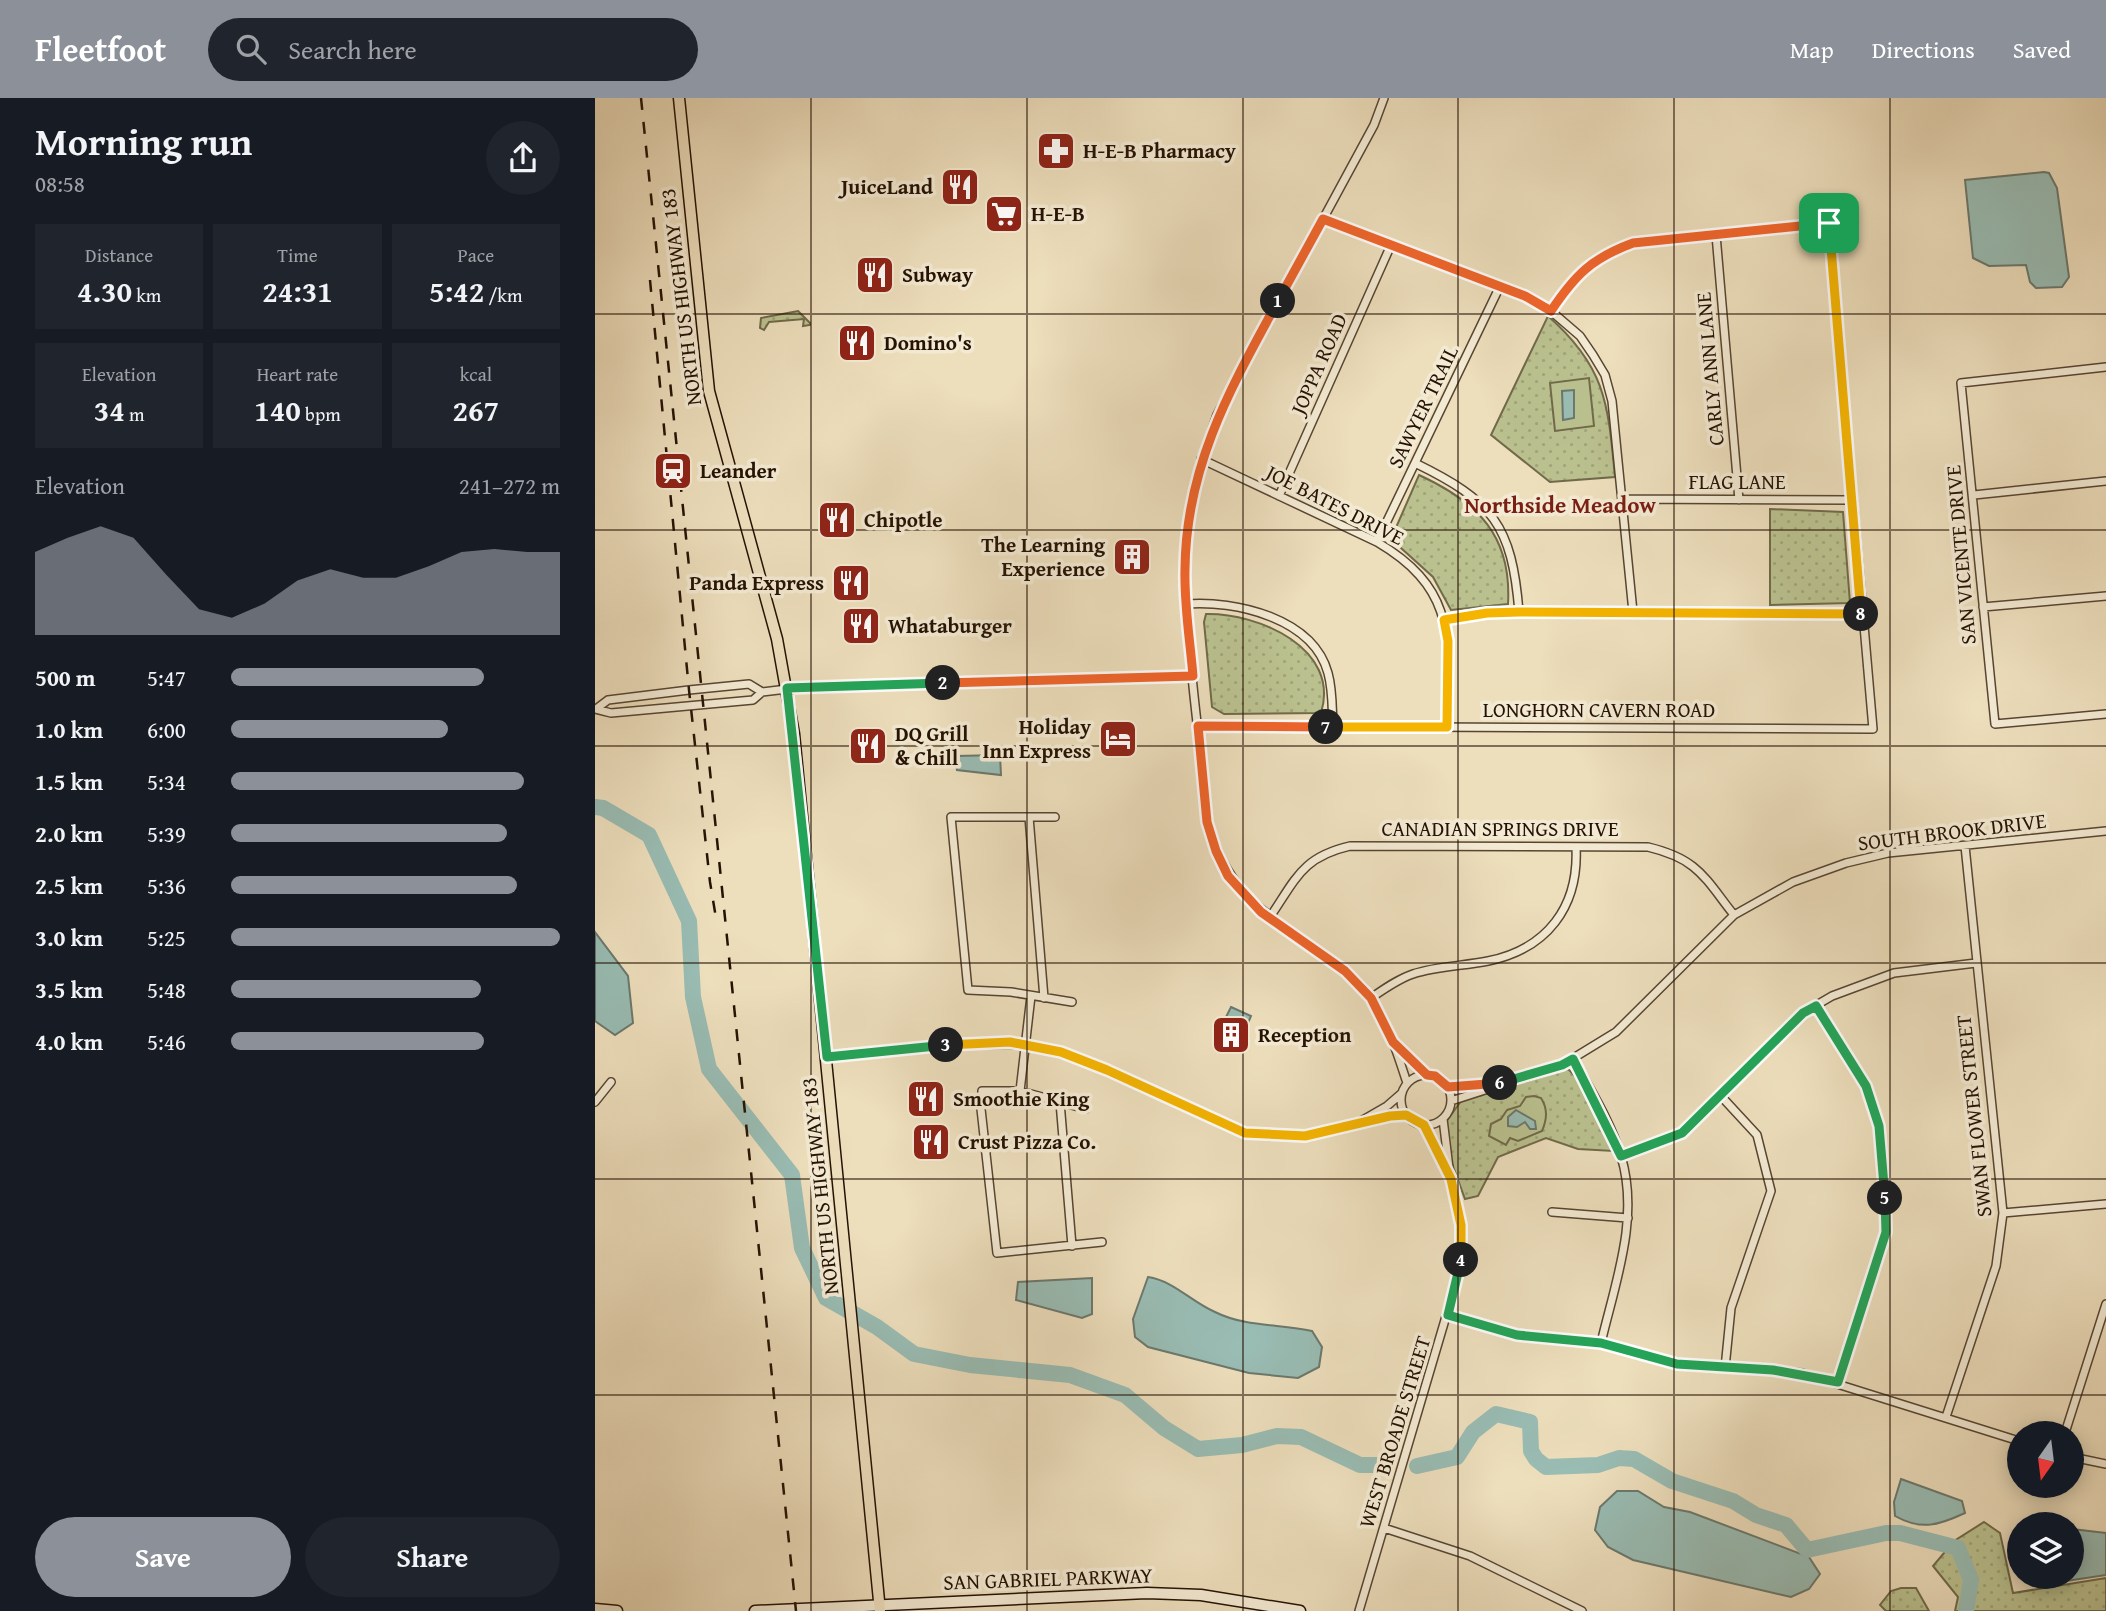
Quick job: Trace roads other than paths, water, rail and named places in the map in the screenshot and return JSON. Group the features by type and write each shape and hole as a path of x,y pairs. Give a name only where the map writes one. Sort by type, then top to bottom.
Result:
{"main road":[{"name":"NORTH US HIGHWAY 183","path":"679,98 709,391 734,489 764,584 787,688 827,1057 880,1608"}],"street":[{"path":"1384,98 1374,125 1217,415 1201,459 1190,511 1185,568 1186,604 1207,822 1216,851 1228,876 1270,917 1345,971 1371,998 1393,1042 1408,1083"},
{"path":"1323,219 1500,286 1551,311 1580,335 1605,375 1616,424 1633,612"},
{"path":"1444,620 1487,613 1519,612 1862,614 1829,223 1633,243 1605,253 1584,269 1551,311"},
{"name":"CARLY ANN LANE","path":"1716,235 1739,500"},
{"name":"JOPPA ROAD","path":"1279,496 1391,245"},
{"name":"SAWYER TRAIL","path":"1377,542 1500,286"},
{"name":"SAN VICENTE DRIVE","path":"2106,367 1961,383 1995,724 2106,714"},
{"name":"JOE BATES DRIVE","path":"1201,459 1377,542 1399,555 1425,579 1444,620 1448,641 1447,727"},
{"path":"1415,463 1464,488 1495,519 1512,555 1519,612"},
{"path":"1974,495 2106,481"},
{"name":"FLAG LANE","path":"1622,499 1852,500"},
{"path":"1983,607 2106,596"},
{"path":"1186,604 1220,603 1251,608 1301,635 1320,655 1328,671 1333,727"},
{"name":"LONGHORN CAVERN ROAD","path":"1198,726 1873,729 1862,614"},
{"path":"596,709 611,713 753,699 762,692 787,688 1193,676"},
{"path":"596,709 608,700 689,690 749,684 762,692"},
{"path":"1055,817 951,817 968,990 1072,1002"},
{"path":"1029,817 1044,998"},
{"name":"SOUTH BROOK DRIVE","path":"1451,1101 1496,1084 1562,1065 1616,1032 1734,915 1793,882 1846,863 1888,853 2106,831"},
{"name":"SWAN FLOWER STREET","path":"1946,1417 1996,1266 2003,1213 1965,845"},
{"name":"CANADIAN SPRINGS DRIVE","path":"1270,917 1307,863 1331,851 1350,846 1648,846 1693,863 1734,915"},
{"path":"1371,998 1414,974 1515,954 1543,938 1565,912 1576,876 1576,846"},
{"path":"1621,1156 1682,1133 1803,1013 1832,996 1894,973 1976,963"},
{"path":"1020,1091 1031,996"},
{"path":"1816,1006 1866,1086 1879,1126 1884,1168 1886,1232 1838,1382"},
{"path":"1393,1042 1427,1075"},
{"path":"827,1057 953,1045 1025,1044 1061,1052 1107,1070 1245,1133 1305,1136 1352,1126 1390,1116 1406,1115 1424,1125 1443,1119 1451,1101 1448,1087 1435,1076 1427,1075 1408,1083 1402,1093 1387,1106 1352,1126"},
{"path":"1573,1059 1621,1156 1628,1218 1601,1343"},
{"path":"595,1102 611,1082"},
{"name":"SOUTH BROOK DRIVE","path":"1448,1087 1496,1084"},
{"path":"1086,1109 1020,1091 982,1091 981,1110 997,1253 1102,1242"},
{"path":"1402,1093 1406,1115"},
{"path":"1720,1095 1757,1135 1771,1191 1731,1308 1725,1368"},
{"path":"1060,1102 1072,1246"},
{"name":"WEST BROADE STREET","path":"1359,1611 1460,1269 1462,1242 1443,1119"},
{"name":"WEST BROADE STREET","path":"1424,1125 1451,1179"},
{"path":"2003,1213 2106,1204"},
{"path":"1552,1212 1628,1218"},
{"path":"2069,1421 2106,1304"},
{"path":"1448,1315 1517,1335 1601,1343 1677,1364 1773,1370 1838,1382 2007,1437"},
{"path":"2084,1459 2106,1464"},
{"path":"1384,1528 1470,1556 1582,1611"},
{"name":"SAN GABRIEL PARKWAY","path":"755,1611 880,1608 1147,1593 1201,1595 1300,1611"},
{"path":"595,1609 617,1611"}],"water":[{"path":"2049,173 2057,188 2069,277 2062,287 2036,288 2030,282 2026,265 1989,266 1973,258 1965,180"},
{"path":"1574,390 1574,418 1563,420 1562,391"},
{"path":"1000,755 1001,775 957,770 956,756"},
{"path":"595,932 628,976 633,1023 615,1035 595,1021"},
{"path":"1231,1007 1251,1016 1246,1028 1225,1019"},
{"path":"1516,1110 1535,1121 1536,1129 1530,1129 1525,1122 1517,1127 1508,1126 1508,1117"},
{"path":"1148,1277 1174,1287 1206,1308 1226,1317 1312,1331 1322,1347 1319,1367 1298,1378 1249,1373 1148,1347 1135,1337 1133,1319"},
{"path":"1092,1278 1092,1314 1082,1318 1016,1300 1018,1282"},
{"path":"1901,1479 1962,1501 1965,1513 1930,1525 1914,1524 1895,1516 1894,1502"},
{"path":"1617,1491 1638,1491 1664,1507 1690,1512 1809,1557 1820,1574 1809,1589 1791,1597 1633,1560 1608,1547 1595,1530 1600,1507"},
{"path":"2084,1530 2106,1533 2106,1575 2084,1578"}],"waterway":[{"path":"595,807 603,808 649,835 689,921 693,997 709,1069 792,1175 802,1248 826,1298 877,1327 914,1354 970,1365 1070,1375 1125,1395 1164,1428 1198,1449 1242,1445 1277,1436 1301,1437 1360,1465 1387,1465"},
{"path":"1417,1466 1457,1457 1473,1432 1496,1414 1530,1422 1531,1451 1546,1467 1598,1465 1619,1458 1634,1459 1672,1481 1733,1501 1756,1515 1786,1525 1807,1550 1886,1533 1900,1533 1958,1548 1971,1580 1966,1611"}],"railway":[{"path":"641,98 796,1611"},
{"path":"650,280 689,690 717,924"}],"place":[{"name":"H-E-B Pharmacy","path":"1056,151"},
{"name":"JuiceLand","path":"960,187"},
{"name":"H-E-B","path":"1004,214"},
{"name":"Subway","path":"875,275"},
{"name":"Domino's","path":"857,343"},
{"name":"Leander","path":"673,471"},
{"name":"Chipotle","path":"837,520"},
{"name":"The Learning Experience","path":"1132,557"},
{"name":"Panda Express","path":"851,583"},
{"name":"Whataburger","path":"861,626"},
{"name":"Holiday Inn Express","path":"1118,739"},
{"name":"DQ Grill & Chill","path":"868,746"},
{"name":"Reception","path":"1231,1035"},
{"name":"Smoothie King","path":"926,1099"},
{"name":"Crust Pizza Co.","path":"931,1142"}],"district":[{"name":"Northside Meadow","path":"1560,505"}]}
